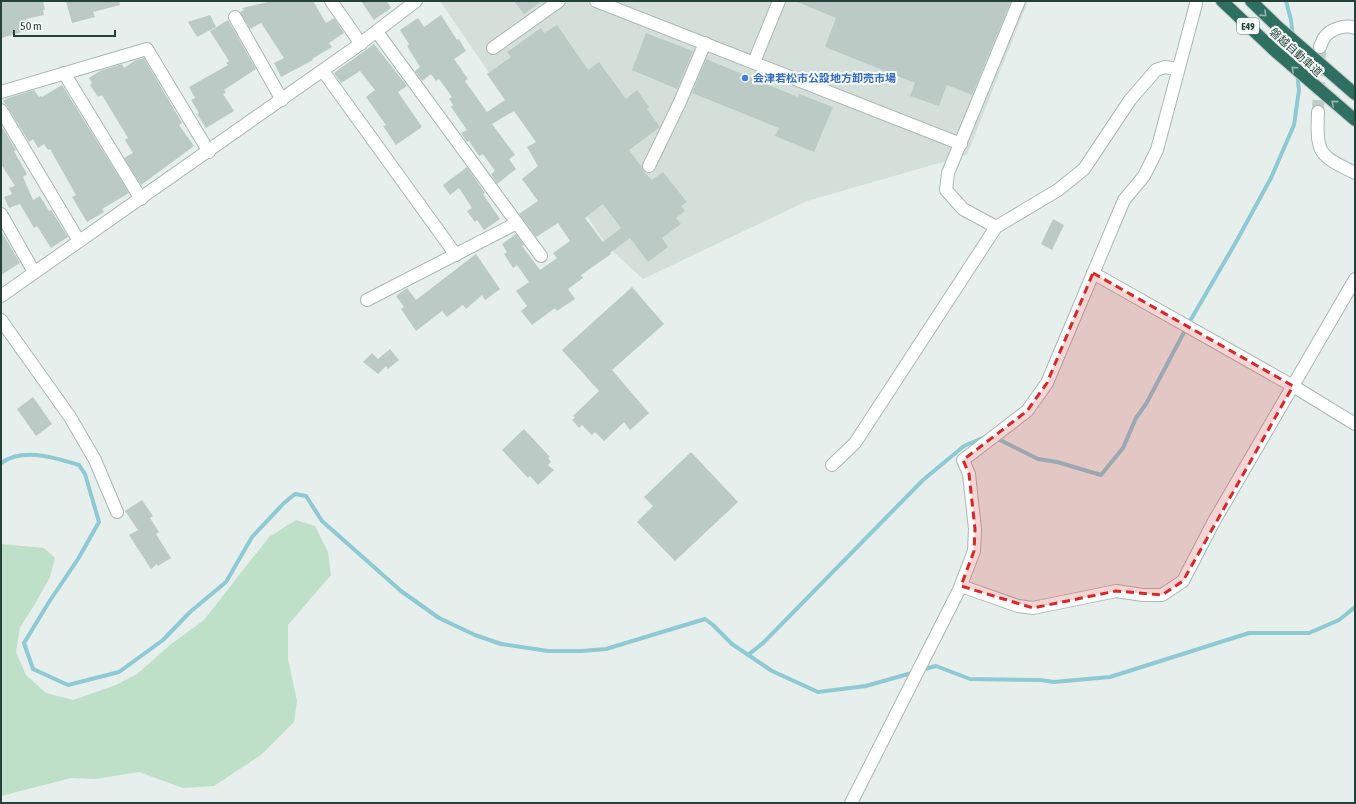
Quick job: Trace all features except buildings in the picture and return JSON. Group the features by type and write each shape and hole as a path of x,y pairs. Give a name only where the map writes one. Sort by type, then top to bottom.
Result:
{"highway":[{"name":"磐越自動車道","path":"1222,1 1314,86 1355,120"},
{"name":"磐越自動車道","path":"1251,1 1278,27 1355,94"}],"street":[{"path":"331,1 361,44"},
{"path":"1,296 209,152 361,44 416,1"},
{"path":"493,48 559,1"},
{"path":"596,1 961,144"},
{"path":"754,62 779,1"},
{"path":"996,227 963,210 946,190 948,173 1019,1"},
{"path":"851,803 961,586 974,551 975,529 969,474 963,460 1027,411 1047,384 1124,200 1144,176 1157,150 1196,4"},
{"path":"235,17 282,100"},
{"path":"1320,48 1324,37 1333,30 1343,26 1355,28"},
{"path":"377,32 541,256"},
{"path":"649,166 679,104 705,43"},
{"path":"1,92 147,49 209,152"},
{"path":"832,466 855,443 996,227 1058,190 1084,169 1130,100 1156,70 1165,67 1178,69"},
{"path":"323,71 456,254"},
{"path":"64,73 141,198"},
{"path":"1,110 79,241"},
{"path":"1318,112 1318,139 1320,148 1328,158 1355,173"},
{"path":"1,214 34,272"},
{"path":"368,300 517,223"},
{"path":"1093,273 1293,386 1355,424"},
{"path":"961,586 1018,606 1033,608 1116,591 1143,595 1162,595 1183,581 1214,523 1355,279"},
{"path":"1,320 70,417 95,460 117,512"}],"highlighted area":[{"path":"1093,273 1293,386 1183,581 1162,595 1116,591 1033,608 961,586 974,551 975,529 969,474 963,460 1027,411 1047,383"}],"shaded area":[{"name":"会津若松市公設地方卸売市場","path":"440,1 1028,1 967,155 807,201 643,279 608,247"}],"green space":[{"path":"296,520 315,526 328,552 331,575 288,625 288,659 297,701 294,722 261,755 214,786 183,788 139,772 95,779 71,778 1,796 1,544 44,548 55,558 50,577 20,627 16,652 26,675 46,693 73,700 116,685 137,674 170,645 204,620 269,537"}],"waterway":[{"path":"1286,1 1291,20 1293,37"},
{"path":"1293,43 1296,65"},
{"path":"996,438 1038,459 1057,462 1101,475 1123,448 1136,418 1146,404 1190,321 1271,178 1294,125 1299,90 1297,73"},
{"path":"748,655 763,643 923,480 964,446 985,437"},
{"path":"1,463 10,458 40,455 79,465 85,474 99,522 78,559 24,643 33,669 68,685 119,672 163,640 190,612 226,582 252,537 284,503 295,494 306,496 322,521 401,591 439,618 475,635 501,644 548,651 606,649 705,619 732,644 772,671 818,692 866,686 915,672"},
{"path":"921,670 936,666 970,679 1040,680 1054,682 1110,677 1249,633 1309,633 1339,620 1355,607"}],"tunnel":[{"path":"1318,112 1320,47"}],"place":[{"name":"会津若松市公設地方卸売市場","path":"745,78"}]}
